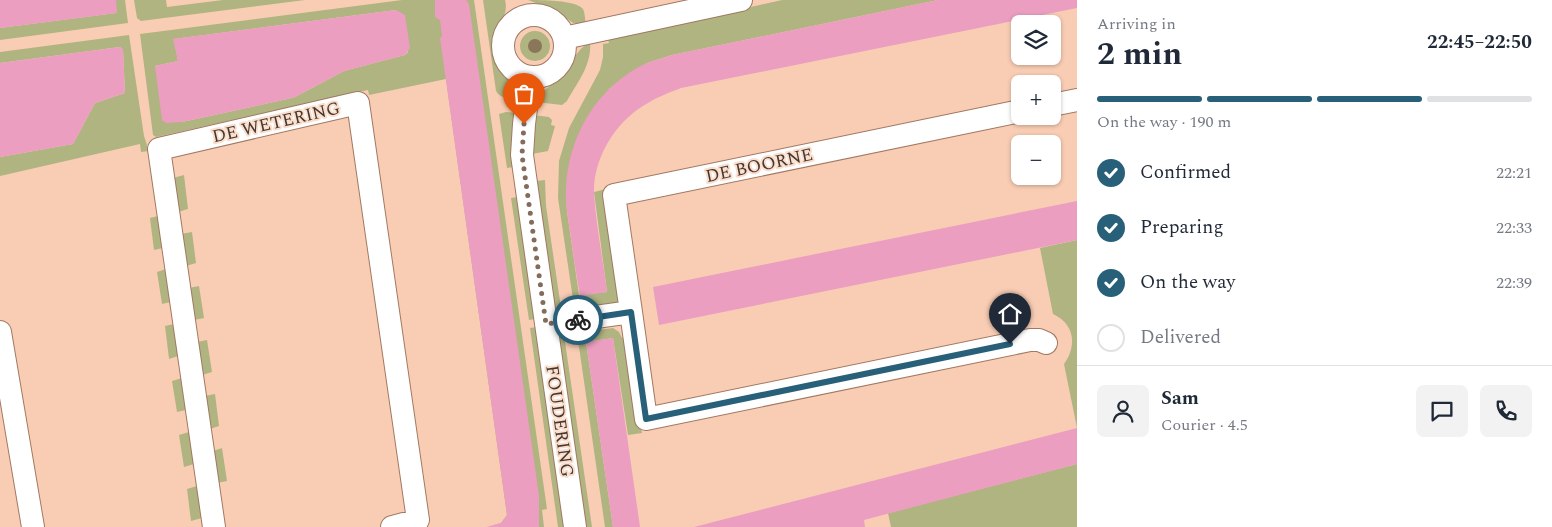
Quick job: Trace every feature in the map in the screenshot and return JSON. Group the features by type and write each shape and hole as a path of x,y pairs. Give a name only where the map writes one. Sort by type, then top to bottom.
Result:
{"street":[{"path":"564,38 741,0"},
{"path":"519,8 533,15 548,19 560,29 564,38 563,58 558,67 540,77 520,74 506,60 502,50 507,30 514,22 519,8"},
{"name":"FOUDERING","path":"530,77 523,129 522,155 575,527"},
{"path":"1061,103 1077,100"},
{"name":"DE WETERING","path":"214,527 159,149 358,103 418,520 392,527"},
{"name":"DE BOORNE","path":"1011,113 614,195 646,419 1030,340 1046,343"},
{"path":"546,324 631,312"},
{"path":"0,332 32,527"}],"green space":[{"path":"116,0 125,0 128,23 0,40 0,28 116,13"},
{"path":"134,0 166,0 167,7 223,0 305,0 141,21 137,18"},
{"path":"402,0 474,0 547,509 542,510 544,527 530,527 449,78 510,514 507,522 487,527 501,523 507,515 446,79 369,95 368,90 156,137 153,135 140,34","holes":["396,10 408,52 405,55 344,71 295,97 182,122 155,66 178,61 174,39"]},
{"path":"483,0 505,0 505,12 494,41 494,56 514,86 518,100 503,97 496,91"},
{"path":"528,0 558,1 579,6 584,11 586,25 573,23 555,10"},
{"path":"782,0 938,0 672,55 647,63 609,89 566,190 567,211 579,295 607,292 594,192 606,189 620,296 617,303 575,313 558,198 559,161 569,128 600,70 603,44 609,43 608,39"},
{"path":"535,31 545,36 550,46 545,56 535,61 525,56 520,46 525,36"},
{"path":"129,35 144,136 149,151 141,152 140,144 0,176 0,157 73,144 95,103 125,93 123,50 120,47 0,63 0,52"},
{"path":"590,43 589,59 567,101 562,105 536,102 545,90 565,74 581,49"},
{"path":"506,112 516,113 514,167 507,168 499,114"},
{"path":"533,115 549,117 552,120 551,125 555,126 548,151 532,154"},
{"path":"184,175 188,209 178,212 173,178"},
{"path":"545,180 546,206 561,308 553,309 536,181"},
{"path":"518,197 535,319 529,320 511,198"},
{"path":"158,216 163,248 154,250 150,218"},
{"path":"192,232 196,263 186,266 181,234"},
{"path":"1077,240 1077,428 1064,364 1071,350 1072,336 1066,323 1053,314 1040,248"},
{"path":"166,269 171,302 162,304 157,272"},
{"path":"199,286 204,318 194,320 189,288"},
{"path":"174,324 178,356 169,359 165,326"},
{"path":"537,327 566,527 558,527 530,328"},
{"path":"613,328 619,332 622,338 627,337 642,433 628,435 613,338 586,342 613,527 605,527 577,333"},
{"path":"564,335 592,527 584,527 557,336"},
{"path":"207,340 212,372 202,375 197,342"},
{"path":"182,378 186,410 177,412 172,381"},
{"path":"215,394 219,426 210,429 205,396"},
{"path":"189,432 194,464 184,467 179,435"},
{"path":"222,448 227,481 217,483 213,451"},
{"path":"1077,464 1077,527 891,527 888,513"},
{"path":"197,486 202,518 191,521 187,489"}],"shaded area":[{"path":"0,0 116,0 117,13 0,28"},
{"path":"435,0 466,0 469,4 539,496 539,527 487,527 501,523 507,515 440,38 442,36 440,20 435,17"},
{"path":"938,0 1077,0 1077,8 1042,15 1011,15 1011,21 681,88 648,103 633,113 615,132 597,167 594,193 607,292 580,296 566,205 568,169 572,150 588,115 614,85 629,73 647,63 672,55"},
{"path":"396,10 405,15 410,48 405,55 344,71 295,97 182,122 166,123 162,120 155,66 178,61 173,39"},
{"path":"120,47 123,50 125,93 95,103 73,144 0,157 0,63"},
{"path":"1077,201 1077,240 659,325 653,287"},
{"path":"613,338 640,527 613,527 586,342"},
{"path":"1077,428 1077,464 864,520 865,527 694,527"}],"way so far":[{"path":"524,124 522,155 546,324 578,320"}],"route":[{"path":"578,320 631,312 646,419 1010,344"}]}
